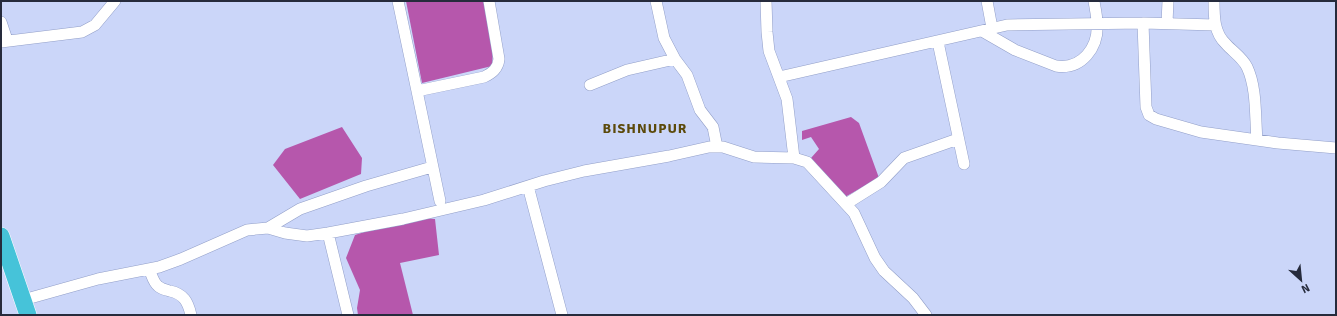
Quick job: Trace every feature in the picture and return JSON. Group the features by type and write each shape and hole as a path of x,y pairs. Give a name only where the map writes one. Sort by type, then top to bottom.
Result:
{"highway":[{"path":"2,241 26,307"}],"street":[{"path":"1,22 4,41 82,32 95,25 115,1"},
{"path":"398,1 440,201"},
{"path":"417,91 484,77 498,66 499,60 489,1"},
{"path":"656,1 664,38 675,60 687,75 700,110 712,127 717,147"},
{"path":"766,1 766,32 769,51 787,99 794,158"},
{"path":"987,1 987,30"},
{"path":"987,30 1015,50 1063,67 1082,61 1088,55 1093,45 1097,24 1094,1"},
{"path":"1167,23 1168,1"},
{"path":"1214,1 1215,25 1217,33 1224,43 1239,56 1247,67 1252,83 1257,140"},
{"path":"780,77 1007,25 1143,23 1215,25"},
{"path":"1143,23 1146,107 1149,115 1201,132 1257,140 1336,148"},
{"path":"938,42 964,164"},
{"path":"590,85 628,70 675,60"},
{"path":"846,204 881,182 904,158 958,139"},
{"path":"26,307 91,281 149,269 181,259 247,230 268,228 295,235 307,236 328,233 404,219 484,200 584,170 723,147 754,157 794,158 807,162 846,204 858,222 875,258 884,271 913,298 926,315"},
{"path":"268,228 300,209 366,186 432,167"},
{"path":"528,186 562,315"},
{"path":"328,233 348,315"},
{"path":"149,269 154,282 159,288 176,292 184,296 191,315"}],"shaded area":[{"path":"406,1 487,1 494,37 492,66 422,83"},
{"path":"851,117 859,123 879,178 845,197 811,158 819,149 811,137 802,140 802,131"},
{"path":"342,127 362,158 361,174 300,199 273,165 285,149"},
{"path":"411,217 435,219 439,255 400,263 413,315 358,315 357,308 360,290 346,258 355,235"}],"district":[{"name":"BISHNUPUR","path":"645,128"}]}
